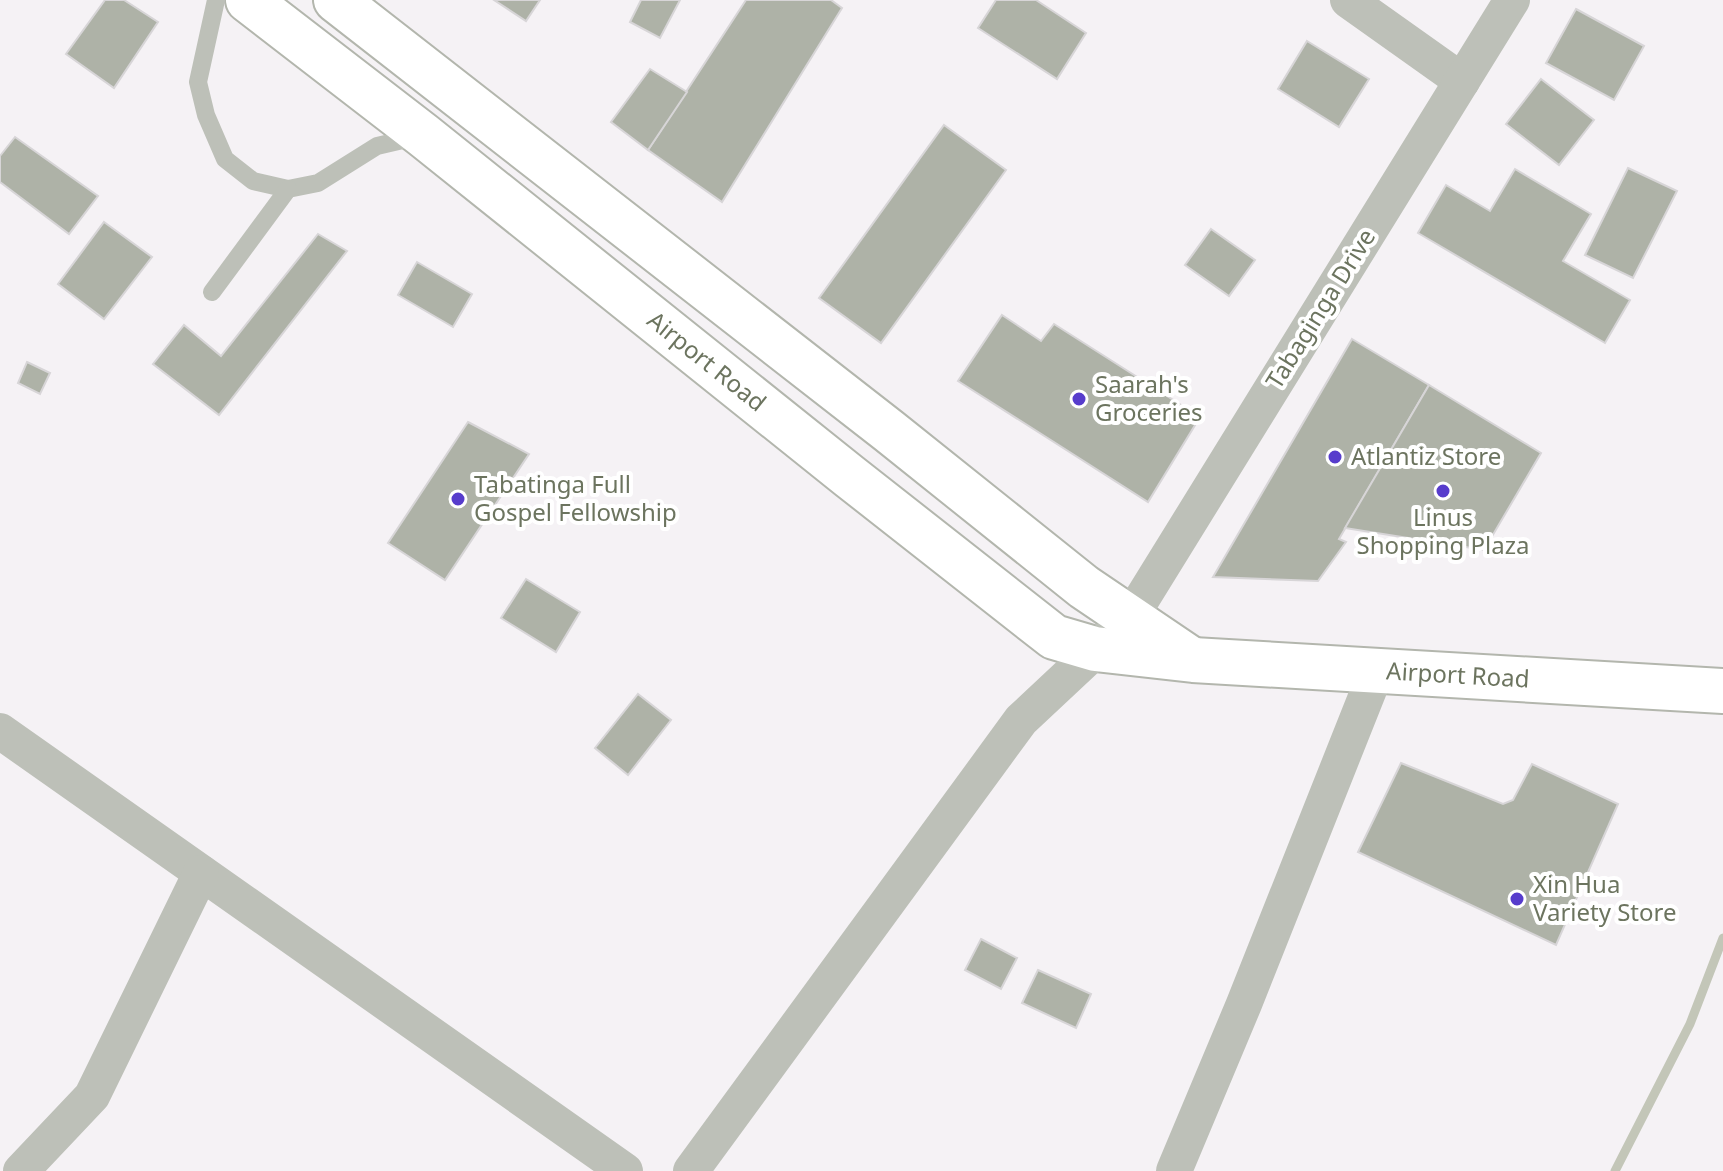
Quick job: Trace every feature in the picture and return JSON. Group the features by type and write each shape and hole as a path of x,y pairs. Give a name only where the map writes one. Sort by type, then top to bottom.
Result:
{"street":[{"name":"Airport Road","path":"248,0 423,135 1054,637 1095,649 1193,660 1723,691"},
{"name":"Airport Road","path":"336,0 1084,587 1193,660"},
{"path":"1348,0 1462,81"},
{"name":"Tabaginga Drive","path":"691,1171 1021,720 1130,618 1512,0"},
{"path":"1174,1171 1376,672"},
{"path":"0,731 609,1169"},
{"path":"21,1171 92,1096 201,873"}],"lane":[{"path":"216,0 198,82 206,115 225,159 253,181 288,189 318,183 377,146 423,135"},
{"path":"212,292 288,189"}],"building":[{"path":"105,0 124,0 158,22 114,88 66,54"},
{"path":"494,0 540,0 526,21"},
{"path":"641,0 680,0 660,38 630,22"},
{"path":"746,0 831,0 842,8 722,202 648,150"},
{"path":"996,0 1036,0 1086,33 1057,79 978,28"},
{"path":"1576,9 1644,46 1614,100 1546,63"},
{"path":"1307,41 1369,79 1339,127 1278,89"},
{"path":"650,69 687,92 648,150 611,122"},
{"path":"1541,79 1594,120 1559,165 1506,124"},
{"path":"944,125 1006,170 881,343 819,298"},
{"path":"15,137 98,196 69,234 0,182 0,156"},
{"path":"1628,168 1677,191 1633,278 1585,255"},
{"path":"1515,169 1591,214 1563,261 1630,300 1605,343 1418,233 1446,185 1490,211"},
{"path":"104,222 152,257 104,319 58,284"},
{"path":"1211,229 1255,260 1229,296 1185,265"},
{"path":"318,234 347,251 219,415 153,364 184,325 221,356"},
{"path":"417,262 472,294 453,327 398,295"},
{"name":"Saarah's Groceries","path":"1002,315 1041,341 1054,324 1200,417 1148,502 958,381"},
{"name":"Atlantiz Store","path":"1352,339 1429,385 1339,539 1346,542 1318,581 1213,577"},
{"path":"27,362 50,373 40,394 18,383"},
{"name":"Linus Shopping Plaza","path":"1429,385 1541,453 1484,550 1345,528"},
{"name":"Tabatinga Full Gospel Fellowship","path":"468,422 529,454 445,580 388,543"},
{"path":"526,579 580,612 556,652 501,618"},
{"path":"638,694 671,720 628,775 595,748"},
{"name":"Xin Hua Variety Store","path":"1401,763 1503,804 1513,800 1532,764 1618,804 1556,945 1358,852"},
{"path":"981,939 1017,958 1001,989 965,970"},
{"path":"1038,970 1091,994 1076,1028 1022,1003"}],"waterway":[{"path":"1615,1171 1690,1024 1723,938"}],"place":[{"name":"Saarah's Groceries","path":"1079,399"},
{"name":"Atlantiz Store","path":"1335,457"},
{"name":"Linus Shopping Plaza","path":"1443,491"},
{"name":"Tabatinga Full Gospel Fellowship","path":"458,499"},
{"name":"Xin Hua Variety Store","path":"1517,899"}]}
